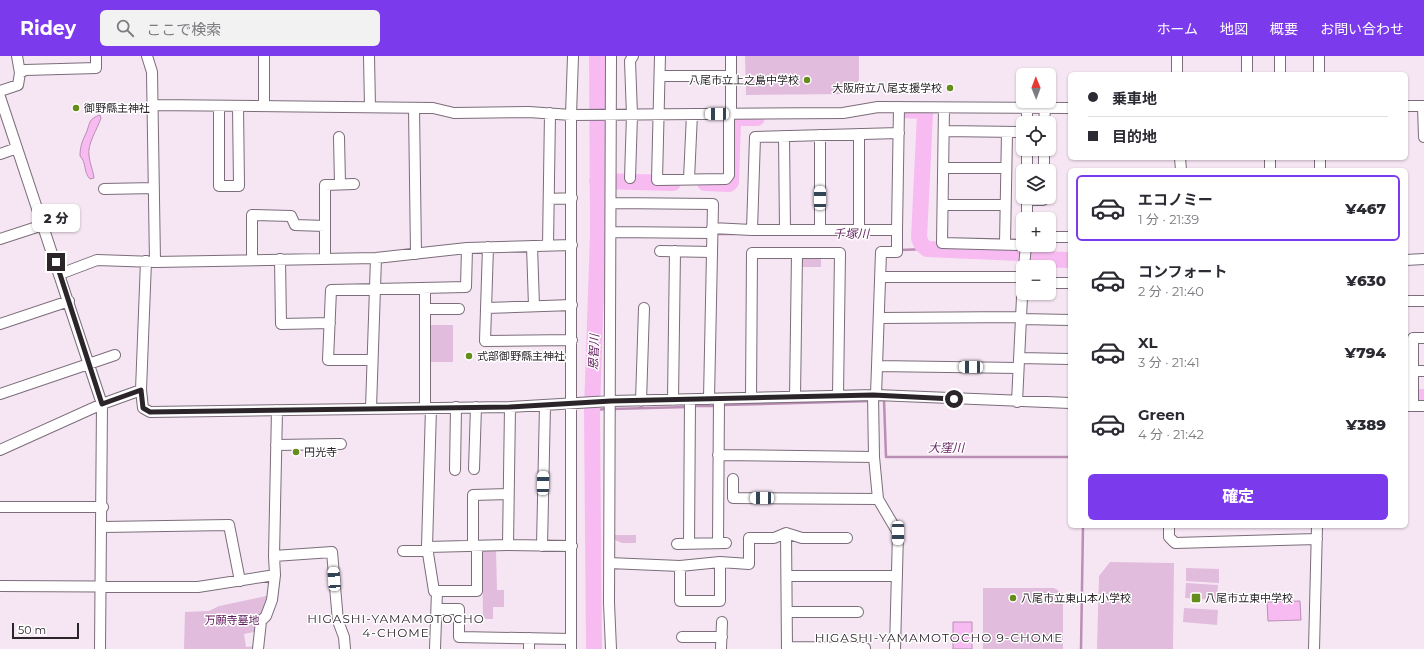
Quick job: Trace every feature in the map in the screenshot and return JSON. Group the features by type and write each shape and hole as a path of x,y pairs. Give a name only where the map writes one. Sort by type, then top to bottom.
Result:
{"street":[{"path":"0,91 18,85 20,73 17,56"},
{"path":"20,73 32,68 96,68 96,56"},
{"path":"147,56 152,72 154,188 141,390 143,408 150,412 510,407 573,403 611,407 641,401 874,395 1068,403"},
{"path":"264,56 264,106"},
{"path":"369,56 370,107"},
{"path":"436,609 459,609 459,637 529,638 571,644 573,403 572,198 574,115 573,56"},
{"path":"611,56 611,407 609,563 611,649"},
{"path":"630,178 632,115 630,60 634,56"},
{"path":"660,56 661,76 657,180 726,179 729,175 731,56"},
{"path":"1177,56 1177,72"},
{"path":"1247,56 1247,72"},
{"path":"1280,56 1280,72"},
{"path":"1319,56 1319,72"},
{"path":"661,76 731,76"},
{"path":"0,97 102,404 103,507 100,649"},
{"path":"153,105 433,108 454,113 529,112 574,115 843,113 878,107 899,109 1016,108"},
{"path":"219,106 219,186 239,186 238,106"},
{"path":"1408,106 1423,106 1424,137"},
{"path":"414,108 416,254"},
{"path":"944,108 942,243 1016,245"},
{"path":"1027,116 1027,108 1068,108"},
{"path":"895,649 898,533 878,499 874,457 874,395 877,366 881,252 897,252 899,109"},
{"path":"1044,116 1045,109"},
{"path":"548,245 550,113"},
{"path":"689,179 692,114"},
{"path":"944,131 1016,132"},
{"path":"1005,244 1006,132"},
{"path":"752,230 755,137 899,133"},
{"path":"859,134 859,230"},
{"path":"820,135 820,230"},
{"path":"784,136 785,230"},
{"path":"339,137 340,184"},
{"path":"0,154 17,148"},
{"path":"943,168 1006,168"},
{"path":"326,259 325,185 354,184"},
{"path":"104,189 154,188"},
{"path":"549,199 572,198"},
{"path":"614,202 713,204 712,252 714,399 722,543 677,544"},
{"path":"942,205 1005,206"},
{"path":"252,260 252,215 291,216 295,225 325,226"},
{"path":"0,238 43,224"},
{"path":"614,232 897,230"},
{"path":"1056,236 1068,237"},
{"path":"60,274 97,260 150,262 376,258 468,248 572,245"},
{"path":"532,246 534,306"},
{"path":"488,247 485,341 572,340"},
{"path":"372,360 328,360 331,290 466,287 468,248"},
{"path":"660,251 712,252"},
{"path":"673,400 675,251"},
{"path":"751,398 752,253 840,253 838,396"},
{"path":"795,397 797,254"},
{"path":"371,408 376,258"},
{"path":"280,259 281,324 330,324"},
{"path":"1408,260 1424,259"},
{"path":"880,277 1016,277"},
{"path":"1056,283 1068,283"},
{"path":"425,288 428,408 427,549 434,591 477,591 473,495 508,494"},
{"path":"1017,402 1022,300"},
{"path":"0,324 69,301"},
{"path":"1408,302 1424,301"},
{"path":"486,308 572,304"},
{"path":"641,401 644,308"},
{"path":"425,309 459,309"},
{"path":"879,318 1021,318 1068,320"},
{"path":"1424,338 1413,338 1411,401 1424,406"},
{"path":"0,394 115,355"},
{"path":"877,366 1019,363 1068,359"},
{"path":"1413,371 1424,371"},
{"path":"0,450 102,404 141,390"},
{"path":"690,400 690,544"},
{"path":"542,546 545,405"},
{"path":"455,470 456,407"},
{"path":"474,470 476,407"},
{"path":"508,545 510,407"},
{"path":"258,649 261,621 266,616 272,600 275,575 274,556 277,410"},
{"path":"276,445 341,444"},
{"path":"718,455 874,457"},
{"path":"733,479 733,498 878,499"},
{"path":"0,507 103,507"},
{"path":"102,527 229,525 240,581"},
{"path":"1169,528 1169,537 1175,543 1317,539"},
{"path":"1314,649 1317,528"},
{"path":"609,563 680,566 720,562 749,564 750,538 774,538 786,533 802,538 847,538"},
{"path":"786,533 787,648 865,648"},
{"path":"403,551 508,545 572,546"},
{"path":"274,556 332,552 338,621 344,636 345,649"},
{"path":"680,566 680,601 720,601 720,562"},
{"path":"0,586 101,588 198,587 275,575"},
{"path":"787,576 897,576"},
{"path":"435,649 437,591"},
{"path":"787,612 858,612"},
{"path":"721,649 722,622"},
{"path":"682,637 722,637"},
{"path":"529,638 529,649"}],"green space":[{"path":"745,56 859,56 859,80 850,94 746,95"},
{"path":"806,256 821,256 821,267 802,267 802,260"},
{"path":"430,325 453,325 453,362 430,362"},
{"path":"615,535 636,535 636,543 622,543 615,540"},
{"path":"482,550 496,550 497,590 504,590 504,607 493,607 493,619 483,619"},
{"path":"1110,562 1174,563 1173,649 1097,649 1099,576"},
{"path":"1186,568 1219,569 1219,583 1186,581"},
{"path":"1186,583 1218,585 1217,600 1185,598"},
{"path":"983,588 1054,588 1063,593 1063,649 983,649"},
{"name":"万願寺墓地","path":"271,595 265,613 261,614 258,631 244,634 246,647 257,646 257,649 184,649 185,612 209,611 219,606"},
{"path":"1184,608 1218,610 1217,625 1183,622"}],"shaded area":[{"path":"100,115 101,118 89,147 89,156 94,178 90,179 86,173 84,162 80,156 81,149 90,121"},
{"path":"1300,601 1301,620 1268,621 1267,602"},
{"path":"953,622 972,622 972,649 953,649"}],"waterway":[{"name":"恩智川","path":"594,649 592,410 598,234 597,56"},
{"path":"903,110 924,111 925,114 919,238 922,245 927,249 1021,253 1032,259 1068,260"},
{"path":"705,183 729,184 731,182 733,123 736,118 757,118"},
{"path":"597,181 673,183"},
{"name":"千塚川","path":"598,234 608,234"},
{"name":"千塚川","path":"715,234 734,234"},
{"name":"千塚川","path":"900,250 927,249"},
{"name":"千塚川","path":"1408,397 1424,397"},
{"name":"大窪川","path":"877,400 884,400 886,457 1068,457"},
{"name":"大窪川","path":"723,405 870,401"},
{"name":"大窪川","path":"695,406 716,406"},
{"name":"大窪川","path":"612,409 687,407"},
{"name":"大窪川","path":"592,410 607,409"},
{"name":"大窪川","path":"1081,649 1083,528"}],"place":[{"name":"八尾市立上之島中学校","path":"807,80"},
{"name":"大阪府立八尾支援学校","path":"950,88"},
{"name":"御野縣主神社","path":"76,108"},
{"name":"式部御野縣主神社","path":"469,356"},
{"name":"円光寺","path":"296,452"},
{"name":"八尾市立東山本小学校","path":"1013,598"},
{"name":"八尾市立東中学校","path":"1196,598"}],"district":[{"name":"HIGASHI-YAMAMOTOCHO 4-CHOME","path":"396,626"},
{"name":"HIGASHI-YAMAMOTOCHO 9-CHOME","path":"939,638"}],"route":[{"path":"56,262 102,404 141,390 143,408 150,412 510,407 611,401 873,395 954,399"}]}
